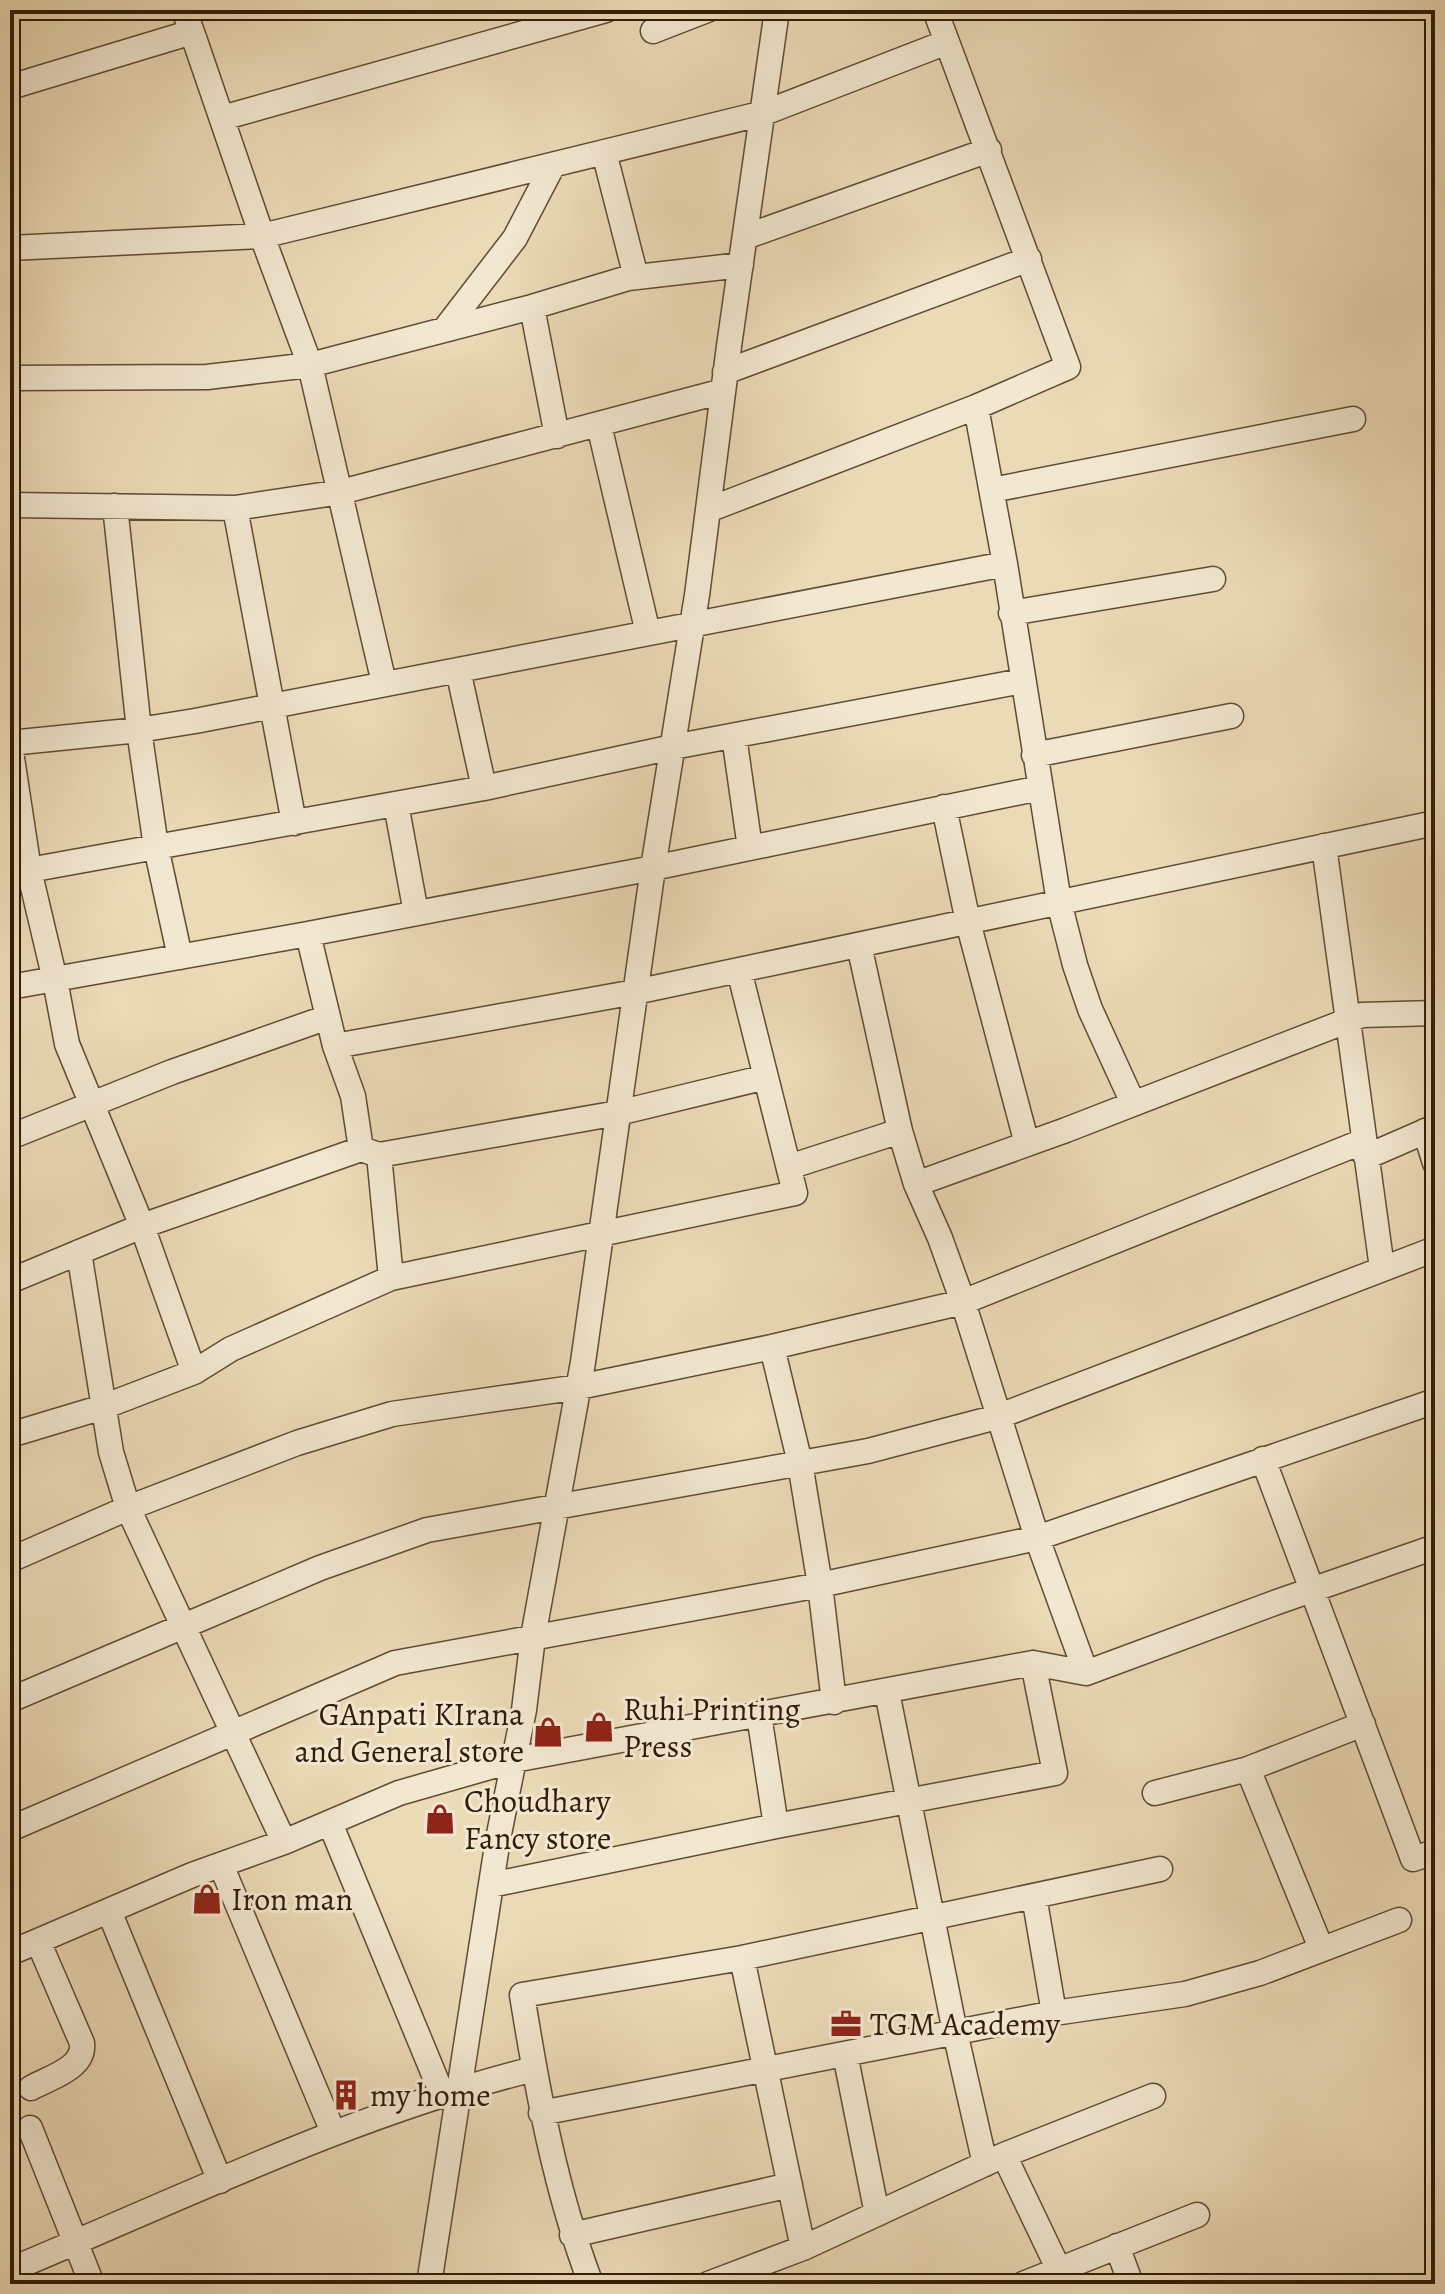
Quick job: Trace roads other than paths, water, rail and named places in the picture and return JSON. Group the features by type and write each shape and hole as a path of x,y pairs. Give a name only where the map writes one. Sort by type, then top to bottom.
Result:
{"street":[{"path":"222,118 606,10"},
{"path":"653,31 707,10"},
{"path":"429,2284 452,2090 524,1710 533,1637 579,1387 653,868 692,624 777,10"},
{"path":"708,510 976,407 1068,367 935,10"},
{"path":"10,87 188,21 310,365 384,683"},
{"path":"10,248 262,236 764,113 947,42"},
{"path":"745,237 989,150"},
{"path":"604,152 636,277"},
{"path":"445,329 515,238 553,165"},
{"path":"10,505 235,508 341,492 599,425 724,382 1029,259"},
{"path":"10,378 207,377 310,365 636,277 741,265"},
{"path":"532,307 557,436"},
{"path":"976,407 1005,564 1059,902 1090,1009 1133,1103"},
{"path":"992,490 1353,419"},
{"path":"599,425 648,633"},
{"path":"115,506 139,730 156,847 180,957"},
{"path":"235,508 294,823"},
{"path":"194,1372 142,1226 67,1044 29,870 10,744 139,730 271,707 1005,564"},
{"path":"1011,613 1213,579"},
{"path":"458,670 484,788"},
{"path":"29,870 484,788 673,747 1022,681"},
{"path":"1034,755 1231,716"},
{"path":"734,736 750,848"},
{"path":"10,987 653,868 1040,788"},
{"path":"396,804 416,913"},
{"path":"944,807 968,922 1027,1144"},
{"path":"335,1046 635,992 1435,823"},
{"path":"1324,846 1382,1268"},
{"path":"308,934 335,1046 370,1152 391,1278"},
{"path":"859,945 900,1131 916,1184 963,1302 1037,1538 1086,1673"},
{"path":"10,1435 103,1407 194,1372 231,1349 391,1278 795,1193 739,970"},
{"path":"916,1184 1362,1015 1435,1013"},
{"path":"10,1137 172,1072 328,1017"},
{"path":"10,1281 142,1226 370,1152 618,1113 766,1077"},
{"path":"10,1560 128,1508 297,1443 392,1414 579,1387 772,1347 963,1302 1365,1149 1430,1129 1435,1163"},
{"path":"789,1167 900,1131"},
{"path":"10,1700 320,1568 427,1530 868,1451 997,1417 1435,1249"},
{"path":"79,1252 111,1452 128,1508 284,1842"},
{"path":"772,1347 800,1463 820,1585 834,1702"},
{"path":"10,1829 395,1663 820,1585 1037,1538 1435,1401"},
{"path":"1263,1459 1413,1859 1435,1852"},
{"path":"10,1953 399,1793 514,1760 1033,1663 1086,1673 1435,1547"},
{"path":"491,1885 1055,1773 1033,1663"},
{"path":"887,1692 955,2032 995,2160 1058,2268"},
{"path":"759,1715 776,1826"},
{"path":"1155,1793 1248,1769 1363,1724"},
{"path":"1248,1769 1321,1948"},
{"path":"330,1823 452,2090"},
{"path":"221,1865 333,2132"},
{"path":"591,2284 572,2235 541,2113 522,1995 742,1958 1160,1869"},
{"path":"1034,1896 1054,2013"},
{"path":"109,1911 220,2181"},
{"path":"541,2113 1054,2013 1185,1994 1260,1973 1399,1920"},
{"path":"31,2088 73,2065 81,2059 83,2051 38,1941"},
{"path":"742,1958 803,2248"},
{"path":"845,2054 877,2214"},
{"path":"10,2270 333,2132 452,2090 534,2069"},
{"path":"721,2282 995,2160 1153,2096"},
{"path":"30,2128 92,2284"},
{"path":"572,2235 790,2185"},
{"path":"1023,2284 1197,2215"},
{"path":"1117,2246 1131,2284"}],"place":[{"name":"Ruhi Printing Press","path":"599,1727"},
{"name":"GAnpati KIrana and General store","path":"548,1732"},
{"name":"Choudhary Fancy store","path":"440,1819"},
{"name":"Iron man","path":"207,1899"},
{"name":"TGM Academy","path":"846,2024"},
{"name":"my home","path":"346,2095"}]}
